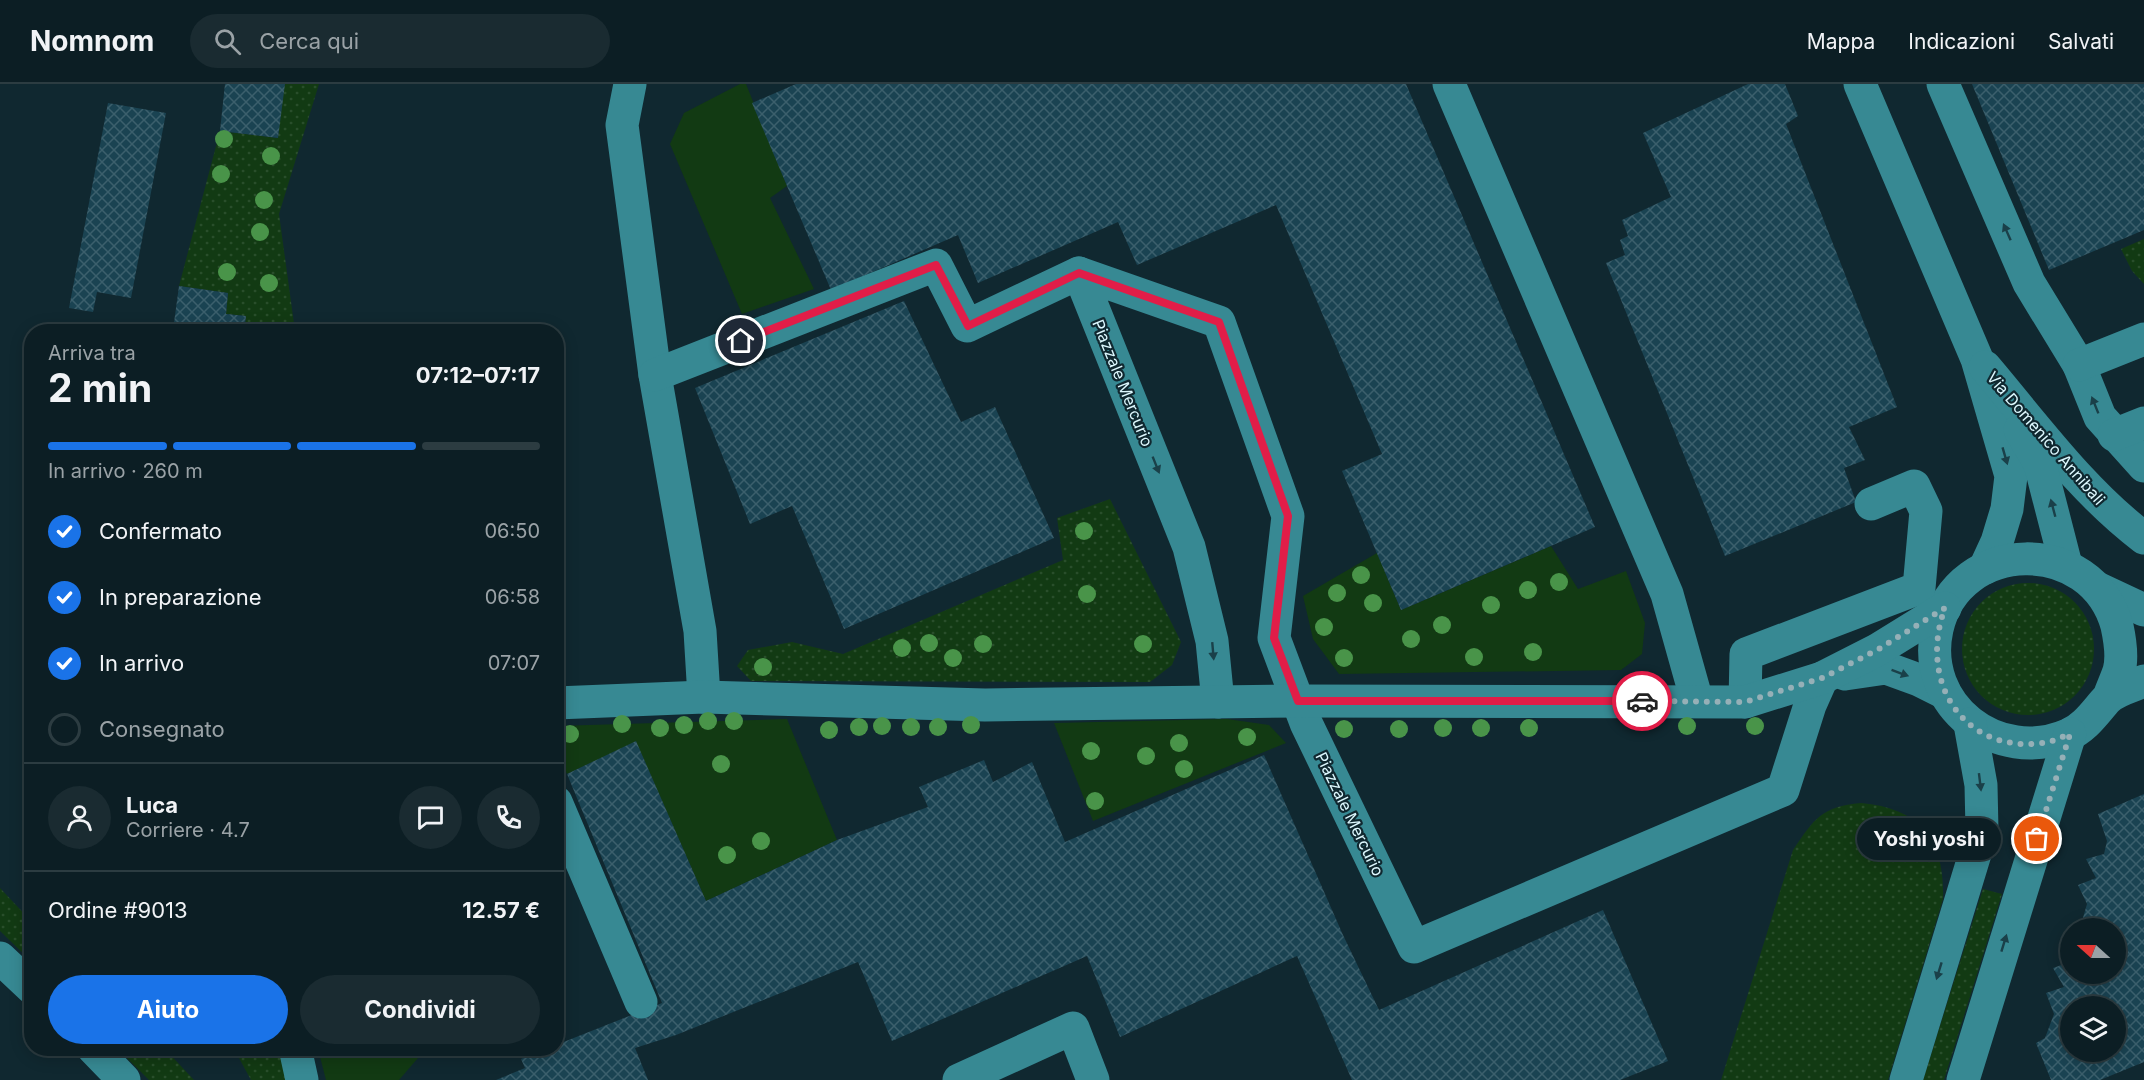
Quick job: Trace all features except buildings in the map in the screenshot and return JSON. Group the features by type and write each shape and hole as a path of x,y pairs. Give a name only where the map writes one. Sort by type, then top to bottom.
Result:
{"street":[{"path":"630,84 622,125 655,375 700,631 704,697"},
{"path":"1449,84 1666,594 1697,701"},
{"path":"1860,84 1977,359 2011,476 2004,520 1985,568"},
{"path":"1942,84 2030,283 2079,365 2100,417 2144,466"},
{"path":"655,375 936,265 968,326 1079,273"},
{"name":"Piazzale Mercurio","path":"1079,273 1219,322 1288,516 1274,638 1298,701 1414,947 1783,790 1810,705 1822,678"},
{"name":"Piazzale Mercurio","path":"1079,273 1190,547 1212,641 1218,702"},
{"path":"2079,365 2144,339"},
{"path":"1977,359 2040,464 2066,565"},
{"name":"Via Domenico Annibali","path":"1977,359 2092,493 2112,513 2144,538"},
{"path":"2114,435 2144,423"},
{"path":"1745,702 1746,654 1919,588 1926,511 1914,486 1871,504"},
{"path":"2097,588 2113,612 2120,640 2120,670 2109,697 2092,718 2070,734 2045,743 2019,744 1993,737 1970,724 1945,693 1937,673 1935,651 1937,629 1945,608 1962,585 1985,568 2012,559 2039,558 2066,565 2097,588 2144,610"},
{"path":"1822,678 1877,650 1945,608"},
{"path":"564,703 704,697 985,705 1298,701 1745,702 1822,678 1886,668 1919,680 1945,693"},
{"path":"2109,697 2144,681"},
{"path":"1905,1080 1982,831 1981,785 1970,724"},
{"path":"1963,1080 2070,734"},
{"path":"564,821 641,1002"},
{"path":"0,958 24,980"},
{"path":"959,1080 1073,1028 1093,1080"},
{"path":"101,1056 124,1080"},
{"path":"297,1056 302,1080"}],"green space":[{"path":"282,84 319,84 279,214 294,324 245,324 246,316 226,314 228,293 179,286 220,131 278,138"},
{"path":"740,84 746,84 787,186 770,198 814,289 742,314 670,144 684,113"},
{"path":"2144,239 2144,284 2132,271 2121,249"},
{"path":"1110,499 1181,642 1172,665 1150,682 751,681 737,666 748,650 792,642 843,654 1063,560 1057,518"},
{"path":"1551,546 1578,589 1626,571 1645,623 1642,654 1621,670 1339,674 1313,639 1303,596 1377,553 1401,610"},
{"path":"2028,583 2053,588 2075,602 2089,624 2094,649 2089,674 2075,696 2053,710 2028,715 2003,710 1981,696 1967,674 1962,649 1967,624 1981,602 2003,588"},
{"path":"787,719 837,840 706,901 636,742 567,774 564,767 564,726"},
{"path":"1227,719 1269,725 1286,743 1093,821 1054,723"},
{"path":"1861,803 1882,806 1914,820 1934,844 1943,878 1943,899 1888,1080 1721,1080 1793,850 1820,816 1837,808"},
{"path":"0,888 24,914 24,954 0,931"},
{"path":"1983,889 2002,894 1944,1080 1923,1080"},
{"path":"125,1056 172,1056 194,1080 149,1080"},
{"path":"238,1056 286,1056 292,1080 251,1080"},
{"path":"320,1056 418,1056 399,1080 326,1080"}],"way so far":[{"path":"1642,701 1745,702 1822,678 1877,650 1945,608 1937,629 1935,651 1937,673 1945,693 1956,710 1970,724 1993,737 2019,744 2045,743 2070,734 2037,839"}],"place":[{"name":"Yoshi yoshi","path":"2037,839"}],"route":[{"path":"741,341 936,265 968,326 1079,273 1219,322 1288,516 1274,638 1298,701 1642,701"}]}
